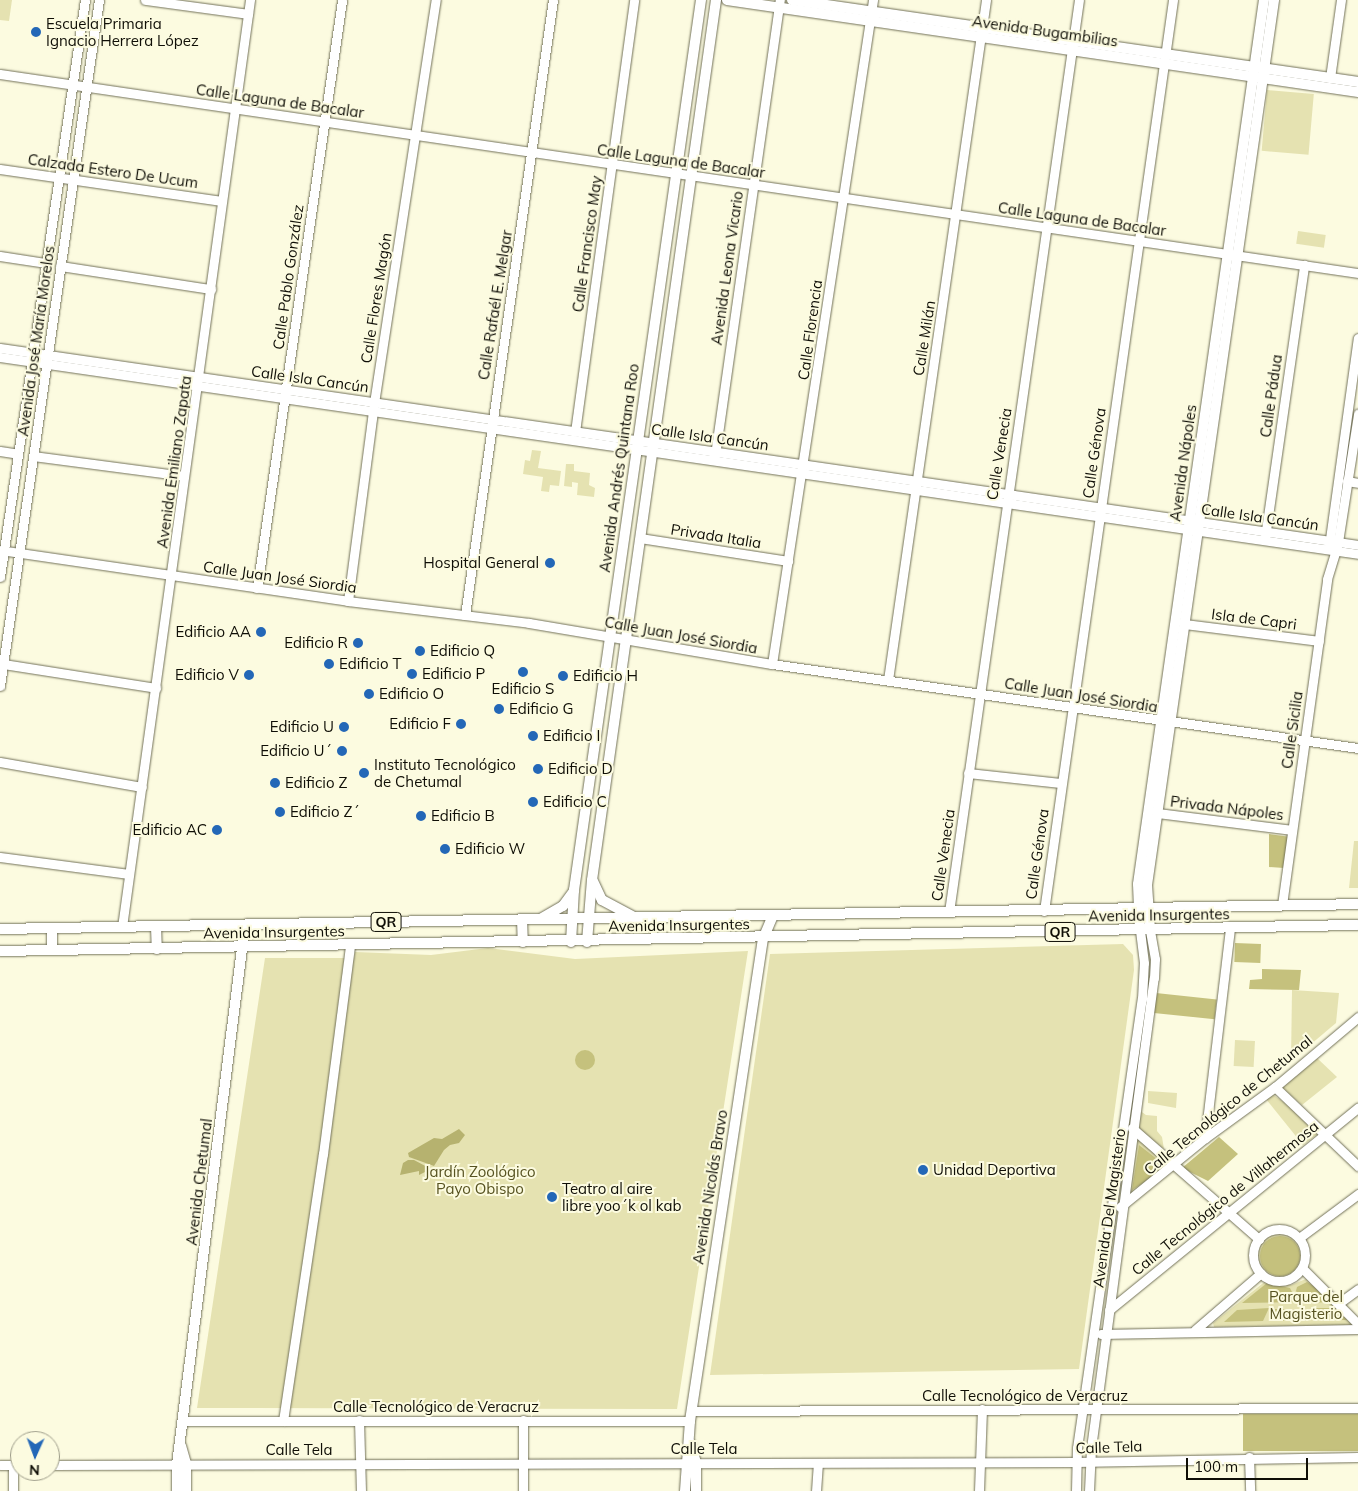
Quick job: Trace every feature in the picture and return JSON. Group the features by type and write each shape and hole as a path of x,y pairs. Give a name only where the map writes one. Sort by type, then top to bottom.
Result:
{"main road":[{"name":"Avenida Andrés Quintana Roo","path":"571,942 574,890 701,0"},
{"name":"Avenida Andrés Quintana Roo","path":"587,942 592,880 716,0"},
{"name":"Avenida Bugambilias","path":"727,0 779,4 982,32 1258,73 1358,92"},
{"name":"Avenida Bugambilias","path":"792,0 871,16"},
{"name":"Avenida Nápoles","path":"1145,930 1138,884 1155,801 1258,73 1264,0"},
{"name":"Avenida Nápoles","path":"1258,73 1274,0"},
{"name":"Avenida Bugambilias","path":"1258,73 1358,82"},
{"name":"Avenida Nápoles","path":"1166,722 1184,624 1194,526"},
{"name":"Avenida Nápoles","path":"1143,908 1158,813 1155,801"},
{"path":"592,880 602,900 635,917"},
{"path":"536,920 563,906 574,890"},
{"name":"Avenida Insurgentes","path":"0,929 1358,904"},
{"name":"Avenida Nicolás Bravo","path":"759,915 763,938"},
{"name":"Avenida Nicolás Bravo","path":"696,1491 689,1440 691,1416 763,938 773,915"},
{"path":"522,919 524,942"},
{"name":"Avenida Chetumal","path":"177,1491 181,1464 182,1422 244,948 245,925"},
{"path":"156,926 157,949"},
{"name":"Avenida Insurgentes","path":"0,951 587,942 1358,926"},
{"path":"52,928 52,950"},
{"name":"Avenida Nicolás Bravo","path":"685,1491 691,1462"},
{"name":"Avenida Chetumal","path":"181,1464 186,1491"}],"street":[{"name":"Avenida José María Morelos","path":"0,577 2,550 85,0"},
{"name":"Avenida José María Morelos","path":"0,686 99,0"},
{"path":"145,0 248,14"},
{"name":"Avenida Emiliano Zapata","path":"122,927 172,576 184,476 199,382 250,0"},
{"name":"Calle Pablo González","path":"257,588 342,0"},
{"name":"Calle Flores Magón","path":"348,601 373,407 436,0"},
{"name":"Calle Rafaél E. Melgar","path":"465,615 554,0"},
{"name":"Calle Francisco May","path":"575,432 634,0"},
{"name":"Calle Florencia","path":"772,664 805,464 873,0"},
{"name":"Calle Milán","path":"888,680 914,491 957,214 986,0"},
{"name":"Calle Venecia","path":"949,912 1005,504 1048,228 1079,0"},
{"name":"Calle Génova","path":"1044,911 1070,707 1098,517 1101,508 1173,0"},
{"path":"1330,78 1341,0"},
{"name":"Avenida Leona Vicario","path":"714,462 779,4"},
{"name":"Calle Laguna de Bacalar","path":"0,74 414,134 532,154 843,197 1358,273"},
{"name":"Calzada Estero De Ucum","path":"0,169 222,201"},
{"path":"0,256 46,263"},
{"name":"Calle Pádua","path":"1265,536 1304,265"},
{"path":"60,266 210,289"},
{"path":"1328,541 1358,338"},
{"name":"Calle Isla Cancún","path":"0,348 32,357"},
{"name":"Calle Isla Cancún","path":"0,357 47,359 637,446 716,451 1101,508 1194,526"},
{"name":"Calle Sicilia","path":"1282,905 1319,641 1358,414"},
{"name":"Calle Isla Cancún","path":"491,425 575,432 637,446"},
{"name":"Calle Isla Cancún","path":"653,448 714,462 1098,517 1194,526 1265,536 1328,541 1334,551"},
{"path":"0,452 18,454"},
{"path":"33,456 184,476"},
{"path":"1348,481 1358,483"},
{"name":"Calle Isla Cancún","path":"1265,536 1334,551 1358,554"},
{"name":"Privada Italia","path":"640,538 788,561"},
{"name":"Calle Isla Cancún","path":"1334,551 1358,545"},
{"name":"Calle Juan José Siordia","path":"2,550 348,601 465,615 626,638 772,664 1166,722 1358,748"},
{"name":"Isla de Capri","path":"1184,624 1319,641"},
{"path":"3,664 156,688"},
{"path":"0,762 142,787"},
{"path":"968,773 1060,784"},
{"name":"Privada Nápoles","path":"1158,813 1292,830"},
{"path":"0,857 129,874"},
{"path":"1205,1138 1230,928"},
{"name":"Avenida Del Magisterio","path":"1076,1491 1076,1462 1142,998 1145,930"},
{"name":"Avenida Del Magisterio","path":"1089,1491 1090,1462 1096,1410 1154,978 1155,959 1145,930"},
{"path":"283,1421 323,1154 350,946"},
{"name":"Calle Tecnológico de Chetumal","path":"1123,1207 1205,1138 1275,1087 1358,1017"},
{"path":"1275,1087 1358,1166"},
{"name":"Calle Tecnológico de Villahermosa","path":"1109,1310 1358,1108"},
{"path":"1124,1126 1134,1129 1259,1239"},
{"path":"1299,1238 1358,1194"},
{"path":"1113,1207 1123,1207"},
{"path":"1284,1230 1299,1238 1305,1253 1302,1268 1282,1281 1261,1273 1254,1260 1259,1239 1266,1233 1284,1230"},
{"path":"1302,1268 1358,1324"},
{"path":"1195,1330 1261,1273"},
{"path":"1339,1303 1358,1288"},
{"path":"1094,1334 1195,1330 1358,1329"},
{"path":"979,1491 982,1408"},
{"name":"Calle Tecnológico de Veracruz","path":"182,1422 523,1420 982,1408 1084,1410 1358,1408"},
{"path":"359,1420 361,1491"},
{"path":"523,1420 524,1491"},
{"path":"1249,1457 1250,1491"},
{"name":"Calle Tela","path":"60,1465 523,1462 1090,1462 1249,1457 1358,1457"},
{"path":"816,1491 818,1463"}],"green space":[{"path":"0,0 12,0 9,21 0,20"},
{"path":"1267,90 1314,94 1309,155 1262,151"},
{"path":"1298,231 1326,235 1324,248 1296,244"},
{"path":"532,450 541,451 538,468 561,471 559,486 550,485 549,492 541,491 543,477 523,474 525,460 530,461"},
{"path":"566,464 574,464 574,471 590,473 589,485 595,488 594,497 577,495 578,483 572,482 572,487 564,486"},
{"path":"1354,841 1358,841 1358,888 1349,888"},
{"name":"Unidad Deportiva","path":"1123,944 1133,955 1134,970 1079,1369 710,1375 770,954"},
{"name":"Jardín Zoológico Payo Obispo","path":"488,948 575,959 748,951 677,1409 197,1408 265,958 354,958 355,952 431,955"},
{"path":"1292,990 1339,993 1336,1023 1291,1061"},
{"path":"1235,1040 1255,1041 1254,1067 1234,1066"},
{"path":"1317,1058 1337,1077 1302,1105 1281,1087"},
{"path":"1148,1091 1177,1093 1176,1108 1148,1103"},
{"path":"1272,1094 1319,1133 1303,1145 1266,1099"},
{"path":"1139,1110 1146,1115 1157,1116 1157,1131 1162,1137 1164,1149 1139,1129"},
{"path":"1137,1136 1169,1167 1128,1201"},
{"path":"1280,1232 1293,1236 1299,1242 1303,1255 1299,1268 1293,1274 1280,1278 1267,1274 1261,1268 1257,1255 1261,1242 1267,1236"},
{"name":"Parque del Magisterio","path":"1306,1279 1356,1325 1214,1327 1213,1323 1267,1280 1291,1285"}],"shaded area":[{"path":"1269,834 1291,837 1284,868 1269,867"},
{"path":"1235,943 1261,944 1260,963 1234,962"},
{"path":"1262,969 1301,970 1299,990 1249,989 1250,980 1262,979"},
{"path":"1156,993 1217,999 1215,1019 1154,1013"},
{"path":"585,1050 592,1053 595,1060 592,1067 585,1070 578,1067 575,1060 578,1053"},
{"path":"459,1129 465,1135 459,1143 450,1145 444,1150 434,1166 409,1157 408,1153 434,1138 442,1139"},
{"path":"1219,1137 1238,1154 1208,1181 1182,1168"},
{"path":"1139,1145 1167,1167 1132,1190"},
{"path":"408,1160 414,1160 431,1169 419,1175 419,1171 400,1175 403,1163"},
{"path":"1280,1236 1294,1242 1300,1256 1294,1270 1280,1276 1266,1270 1260,1256 1266,1242"},
{"path":"1307,1282 1321,1291 1331,1302 1304,1303 1296,1291 1297,1287"},
{"path":"1267,1283 1290,1288 1297,1302 1242,1303"},
{"path":"1269,1308 1263,1321 1224,1322 1237,1310"},
{"path":"1312,1308 1337,1308 1347,1320 1320,1320"},
{"path":"1275,1309 1300,1309 1310,1321 1271,1321"},
{"path":"1243,1414 1358,1414 1358,1451 1243,1451"}],"place":[{"name":"Escuela Primaria Ignacio Herrera López","path":"36,32"},
{"name":"Hospital General","path":"550,563"},
{"name":"Edificio AA","path":"261,632"},
{"name":"Edificio R","path":"358,643"},
{"name":"Edificio Q","path":"420,651"},
{"name":"Edificio T","path":"329,664"},
{"name":"Edificio S","path":"523,672"},
{"name":"Edificio P","path":"412,674"},
{"name":"Edificio V","path":"249,675"},
{"name":"Edificio H","path":"563,676"},
{"name":"Edificio O","path":"369,694"},
{"name":"Edificio G","path":"499,709"},
{"name":"Edificio F","path":"461,724"},
{"name":"Edificio U","path":"344,727"},
{"name":"Edificio I","path":"533,736"},
{"name":"Edificio U´","path":"342,751"},
{"name":"Edificio D","path":"538,769"},
{"name":"Instituto Tecnológico de Chetumal","path":"364,773"},
{"name":"Edificio Z","path":"275,783"},
{"name":"Edificio C","path":"533,802"},
{"name":"Edificio Z´","path":"280,812"},
{"name":"Edificio B","path":"421,816"},
{"name":"Edificio AC","path":"217,830"},
{"name":"Edificio W","path":"445,849"},
{"name":"Unidad Deportiva","path":"923,1170"},
{"name":"Teatro al aire libre yoo´k ol kab","path":"552,1197"}]}
